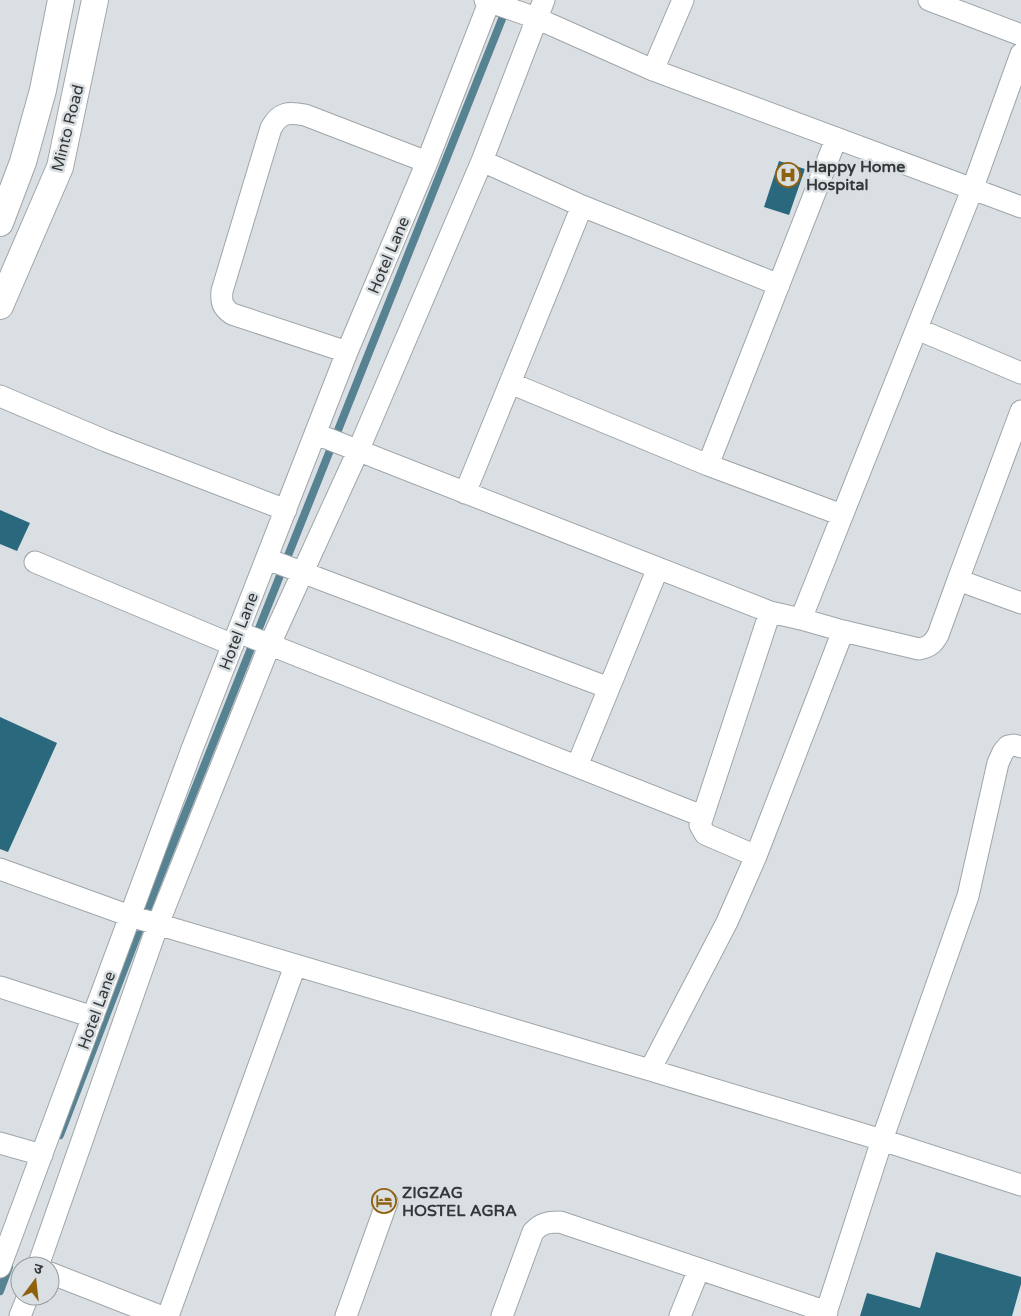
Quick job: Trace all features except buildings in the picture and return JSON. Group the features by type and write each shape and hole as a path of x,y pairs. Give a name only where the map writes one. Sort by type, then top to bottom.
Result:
{"street":[{"name":"Minto Road","path":"0,223 23,162 43,90 61,0"},
{"name":"Minto Road","path":"0,306 60,167 95,0"},
{"path":"489,0 540,9 653,70 1021,207"},
{"name":"Hotel Lane","path":"21,1256 42,1155 192,749 347,352 427,162 489,0"},
{"path":"653,70 683,0"},
{"path":"928,0 1021,35"},
{"path":"22,1256 154,923 270,644 482,162 540,9"},
{"path":"801,619 972,190 1021,54"},
{"path":"347,352 232,314 224,309 222,291 271,128 275,120 283,115 292,113 305,115 427,162"},
{"path":"708,465 836,139"},
{"path":"482,162 582,206 779,285"},
{"path":"465,493 582,206"},
{"path":"917,329 1021,372"},
{"path":"510,383 708,465 842,515"},
{"path":"0,396 106,442 286,510"},
{"path":"316,434 770,612 843,632 919,648 927,647 934,643 938,635 1021,411"},
{"path":"267,559 609,688"},
{"path":"34,562 236,638 270,644 702,816"},
{"path":"577,766 658,568"},
{"path":"958,580 1021,603"},
{"path":"756,856 705,834 700,825 770,612"},
{"path":"650,1070 726,922 756,856 843,632"},
{"path":"502,1316 533,1232 539,1225 547,1222 560,1222 826,1314 882,1140 968,896 998,763 1008,746 1021,747"},
{"path":"0,869 130,916 882,1140 1021,1185"},
{"path":"168,1316 295,966"},
{"path":"0,987 93,1017"},
{"path":"0,1143 42,1155"},
{"path":"346,1316 387,1202"},
{"path":"680,1316 699,1269"},
{"path":"60,1277 160,1316"}],"waterway":[{"path":"60,1135 161,874 506,9"},
{"path":"0,1291 9,1267"}],"place":[{"name":"Happy Home Hospital","path":"788,175"},
{"name":"ZIGZAG HOSTEL AGRA","path":"384,1201"}]}
